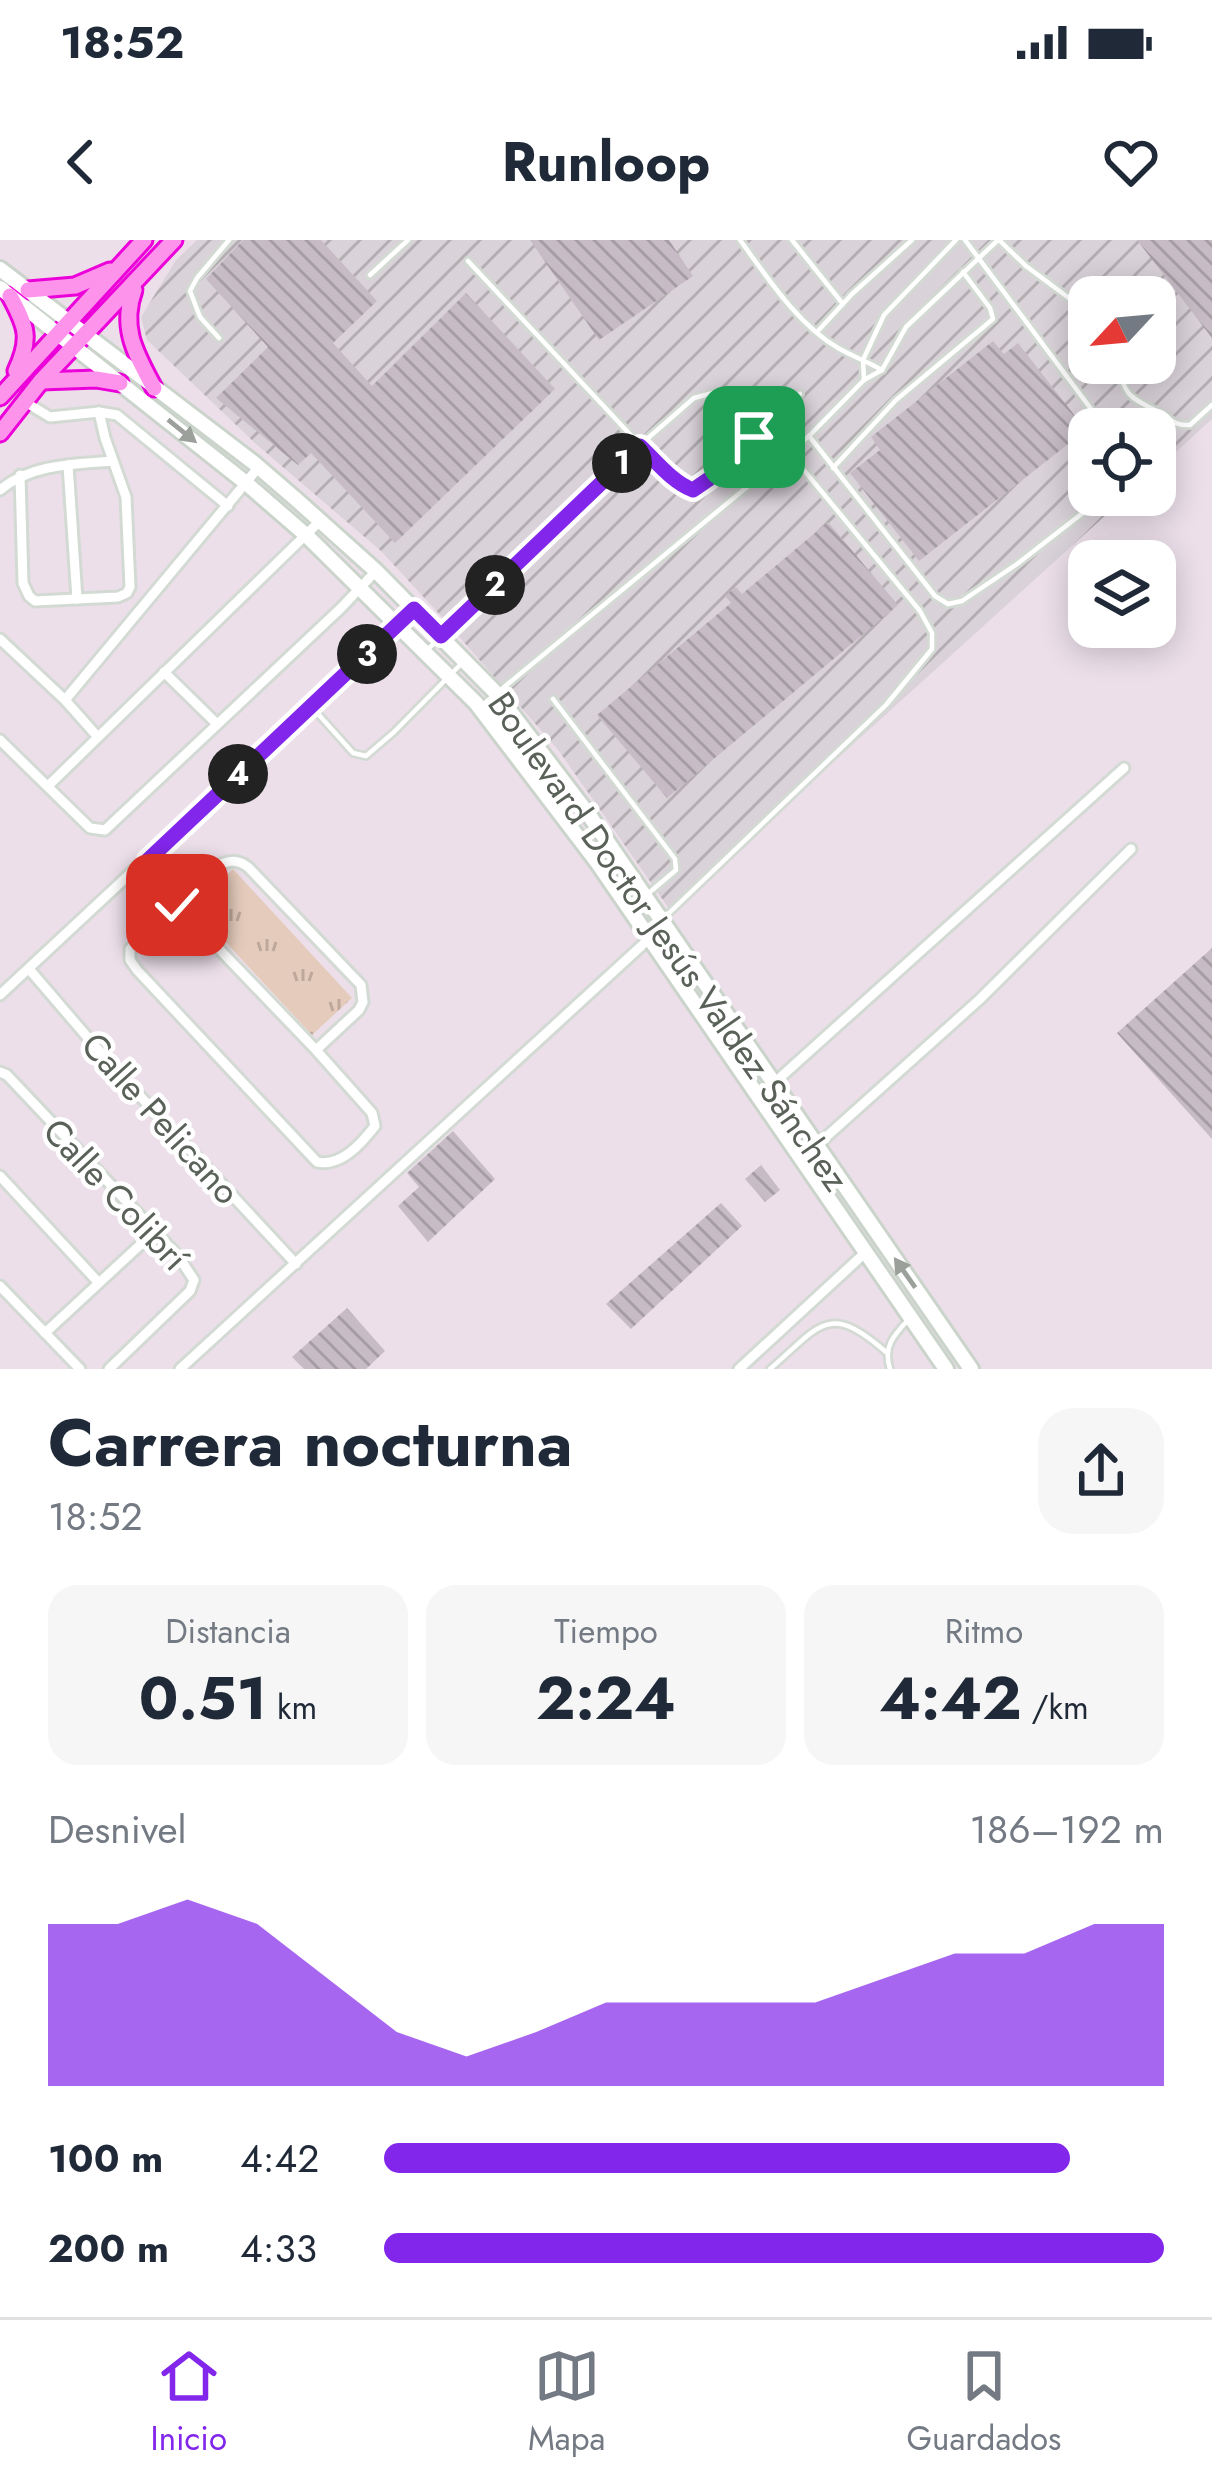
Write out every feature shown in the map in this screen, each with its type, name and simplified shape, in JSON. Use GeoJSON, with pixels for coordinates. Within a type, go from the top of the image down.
{"type":"FeatureCollection","features":[{"type":"Feature","properties":{"kind":"highway"},"geometry":{"type":"LineString","coordinates":[[4,393],[144,240]]}},
{"type":"Feature","properties":{"kind":"highway"},"geometry":{"type":"LineString","coordinates":[[0,433],[40,381],[174,240]]}},
{"type":"Feature","properties":{"kind":"highway"},"geometry":{"type":"LineString","coordinates":[[28,290],[75,286],[123,263]]}},
{"type":"Feature","properties":{"kind":"highway"},"geometry":{"type":"LineString","coordinates":[[136,282],[127,320],[154,388]]}},
{"type":"Feature","properties":{"kind":"highway"},"geometry":{"type":"LineString","coordinates":[[4,393],[27,341],[22,317],[5,292]]}},
{"type":"Feature","properties":{"kind":"highway"},"geometry":{"type":"LineString","coordinates":[[40,381],[120,383]]}},
{"type":"Feature","properties":{"kind":"main road","name":"Boulevard Doctor Jesús Valdez Sánchez"},"geometry":{"type":"LineString","coordinates":[[0,269],[321,520],[496,693],[568,785],[971,1369]]}},
{"type":"Feature","properties":{"kind":"main road","name":"Boulevard Doctor Jesús Valdez Sánchez"},"geometry":{"type":"LineString","coordinates":[[5,292],[307,536],[479,707],[572,826],[946,1369]]}},
{"type":"Feature","properties":{"kind":"street"},"geometry":{"type":"LineString","coordinates":[[26,402],[56,418],[99,412],[125,419],[228,506]]}},
{"type":"Feature","properties":{"kind":"street"},"geometry":{"type":"LineString","coordinates":[[20,475],[23,584],[29,596],[35,601],[122,596],[130,587],[126,497],[99,412]]}},
{"type":"Feature","properties":{"kind":"street"},"geometry":{"type":"LineString","coordinates":[[0,490],[20,475],[113,461]]}},
{"type":"Feature","properties":{"kind":"street"},"geometry":{"type":"LineString","coordinates":[[68,465],[77,599]]}},
{"type":"Feature","properties":{"kind":"street"},"geometry":{"type":"LineString","coordinates":[[65,700],[259,468]]}},
{"type":"Feature","properties":{"kind":"street"},"geometry":{"type":"LineString","coordinates":[[49,785],[321,520]]}},
{"type":"Feature","properties":{"kind":"street"},"geometry":{"type":"LineString","coordinates":[[0,740],[90,828],[108,829],[376,572]]}},
{"type":"Feature","properties":{"kind":"street"},"geometry":{"type":"LineString","coordinates":[[0,995],[414,609]]}},
{"type":"Feature","properties":{"kind":"street"},"geometry":{"type":"LineString","coordinates":[[0,640],[97,736]]}},
{"type":"Feature","properties":{"kind":"street"},"geometry":{"type":"LineString","coordinates":[[164,672],[217,724]]}},
{"type":"Feature","properties":{"kind":"street"},"geometry":{"type":"LineString","coordinates":[[773,1084],[1124,768]]}},
{"type":"Feature","properties":{"kind":"street"},"geometry":{"type":"LineString","coordinates":[[816,1146],[980,999],[1131,850]]}},
{"type":"Feature","properties":{"kind":"street"},"geometry":{"type":"LineString","coordinates":[[148,860],[178,904]]}},
{"type":"Feature","properties":{"kind":"street"},"geometry":{"type":"LineString","coordinates":[[136,870],[178,904],[366,1105],[375,1122],[369,1134],[331,1164],[317,1162],[132,964],[130,949],[178,904],[214,867],[239,862],[356,977],[362,991],[364,1002],[316,1050]]}},
{"type":"Feature","properties":{"kind":"street"},"geometry":{"type":"LineString","coordinates":[[180,1369],[650,938],[662,920]]}},
{"type":"Feature","properties":{"kind":"street","name":"Calle Pelicano"},"geometry":{"type":"LineString","coordinates":[[29,969],[128,1084],[296,1264]]}},
{"type":"Feature","properties":{"kind":"street","name":"Calle Colibrí"},"geometry":{"type":"LineString","coordinates":[[0,1072],[186,1265],[194,1283],[109,1369]]}},
{"type":"Feature","properties":{"kind":"street"},"geometry":{"type":"LineString","coordinates":[[0,1176],[98,1282]]}},
{"type":"Feature","properties":{"kind":"street"},"geometry":{"type":"LineString","coordinates":[[45,1333],[154,1232]]}},
{"type":"Feature","properties":{"kind":"street"},"geometry":{"type":"LineString","coordinates":[[739,1369],[867,1251]]}},
{"type":"Feature","properties":{"kind":"street"},"geometry":{"type":"LineString","coordinates":[[0,1286],[80,1369]]}},
{"type":"Feature","properties":{"kind":"lane"},"geometry":{"type":"LineString","coordinates":[[219,338],[200,317],[190,291],[229,240]]}},
{"type":"Feature","properties":{"kind":"lane"},"geometry":{"type":"LineString","coordinates":[[370,275],[409,240]]}},
{"type":"Feature","properties":{"kind":"lane"},"geometry":{"type":"LineString","coordinates":[[740,240],[817,332],[882,370]]}},
{"type":"Feature","properties":{"kind":"lane"},"geometry":{"type":"LineString","coordinates":[[792,240],[842,304]]}},
{"type":"Feature","properties":{"kind":"lane"},"geometry":{"type":"LineString","coordinates":[[817,332],[912,240]]}},
{"type":"Feature","properties":{"kind":"lane"},"geometry":{"type":"LineString","coordinates":[[864,380],[863,360],[884,315],[956,240]]}},
{"type":"Feature","properties":{"kind":"lane"},"geometry":{"type":"LineString","coordinates":[[965,240],[1090,408]]}},
{"type":"Feature","properties":{"kind":"lane"},"geometry":{"type":"LineString","coordinates":[[479,707],[809,436],[864,380],[882,370],[906,327],[998,240],[1068,298]]}},
{"type":"Feature","properties":{"kind":"lane"},"geometry":{"type":"LineString","coordinates":[[468,261],[640,446],[687,489],[709,479],[800,394]]}},
{"type":"Feature","properties":{"kind":"lane"},"geometry":{"type":"LineString","coordinates":[[833,468],[896,400],[993,319],[963,272]]}},
{"type":"Feature","properties":{"kind":"lane"},"geometry":{"type":"LineString","coordinates":[[1123,384],[1133,399],[1177,424],[1190,425],[1212,405]]}},
{"type":"Feature","properties":{"kind":"lane"},"geometry":{"type":"LineString","coordinates":[[426,651],[694,398],[708,393],[717,397],[754,437]]}},
{"type":"Feature","properties":{"kind":"lane"},"geometry":{"type":"LineString","coordinates":[[809,436],[935,596],[948,604],[962,602],[1004,574],[1079,516]]}},
{"type":"Feature","properties":{"kind":"lane"},"geometry":{"type":"LineString","coordinates":[[662,920],[886,705],[932,649],[932,633],[920,611],[789,452]]}},
{"type":"Feature","properties":{"kind":"lane"},"geometry":{"type":"LineString","coordinates":[[311,706],[353,753],[364,756],[381,745],[465,660]]}},
{"type":"Feature","properties":{"kind":"lane"},"geometry":{"type":"LineString","coordinates":[[553,699],[677,863],[674,873],[645,896]]}},
{"type":"Feature","properties":{"kind":"lane"},"geometry":{"type":"LineString","coordinates":[[890,1369],[886,1352],[891,1339],[912,1316]]}},
{"type":"Feature","properties":{"kind":"lane"},"geometry":{"type":"LineString","coordinates":[[770,1369],[809,1336],[837,1322],[860,1330],[886,1352]]}},
{"type":"Feature","properties":{"kind":"shaded area"},"geometry":{"type":"Polygon","coordinates":[[[197,240],[1212,240],[1212,419],[1176,452],[1176,408],[1068,408],[1068,516],[1105,516],[1078,540],[1068,540],[1068,549],[670,910],[559,751],[442,617],[381,551],[256,444],[147,340],[141,317],[176,260],[197,240]]]}},
{"type":"Feature","properties":{"kind":"green space"},"geometry":{"type":"Polygon","coordinates":[[[233,869],[352,998],[312,1035],[191,905],[233,869]]]}},
{"type":"Feature","properties":{"kind":"building"},"geometry":{"type":"Polygon","coordinates":[[[243,240],[321,240],[377,301],[333,343],[372,386],[466,293],[555,389],[395,543],[311,453],[298,465],[216,398],[268,347],[206,279],[243,240]]]}},
{"type":"Feature","properties":{"kind":"building"},"geometry":{"type":"Polygon","coordinates":[[[530,240],[669,240],[693,276],[599,340],[530,240]]]}},
{"type":"Feature","properties":{"kind":"building"},"geometry":{"type":"Polygon","coordinates":[[[1137,240],[1212,240],[1212,338],[1176,291],[1176,276],[1165,276],[1137,240]]]}},
{"type":"Feature","properties":{"kind":"building"},"geometry":{"type":"Polygon","coordinates":[[[993,341],[1004,354],[1018,343],[1069,408],[1068,444],[919,561],[850,473],[880,450],[871,437],[993,341]]]}},
{"type":"Feature","properties":{"kind":"building"},"geometry":{"type":"Polygon","coordinates":[[[828,522],[898,605],[667,798],[597,715],[731,603],[725,596],[736,587],[742,594],[828,522]]]}},
{"type":"Feature","properties":{"kind":"building"},"geometry":{"type":"Polygon","coordinates":[[[1212,948],[1212,1139],[1117,1033],[1212,948]]]}},
{"type":"Feature","properties":{"kind":"building"},"geometry":{"type":"Polygon","coordinates":[[[453,1131],[495,1179],[428,1242],[398,1206],[419,1187],[407,1173],[453,1131]]]}},
{"type":"Feature","properties":{"kind":"building"},"geometry":{"type":"Polygon","coordinates":[[[761,1165],[780,1190],[765,1202],[745,1179],[761,1165]]]}},
{"type":"Feature","properties":{"kind":"building"},"geometry":{"type":"Polygon","coordinates":[[[721,1203],[742,1226],[631,1329],[606,1304],[721,1203]]]}},
{"type":"Feature","properties":{"kind":"building"},"geometry":{"type":"Polygon","coordinates":[[[347,1308],[385,1351],[366,1369],[304,1369],[292,1357],[347,1308]]]}},
{"type":"Feature","properties":{"kind":"route"},"geometry":{"type":"LineString","coordinates":[[177,905],[184,898],[148,860],[414,609],[441,636],[640,446],[693,490],[754,437]]}}]}
